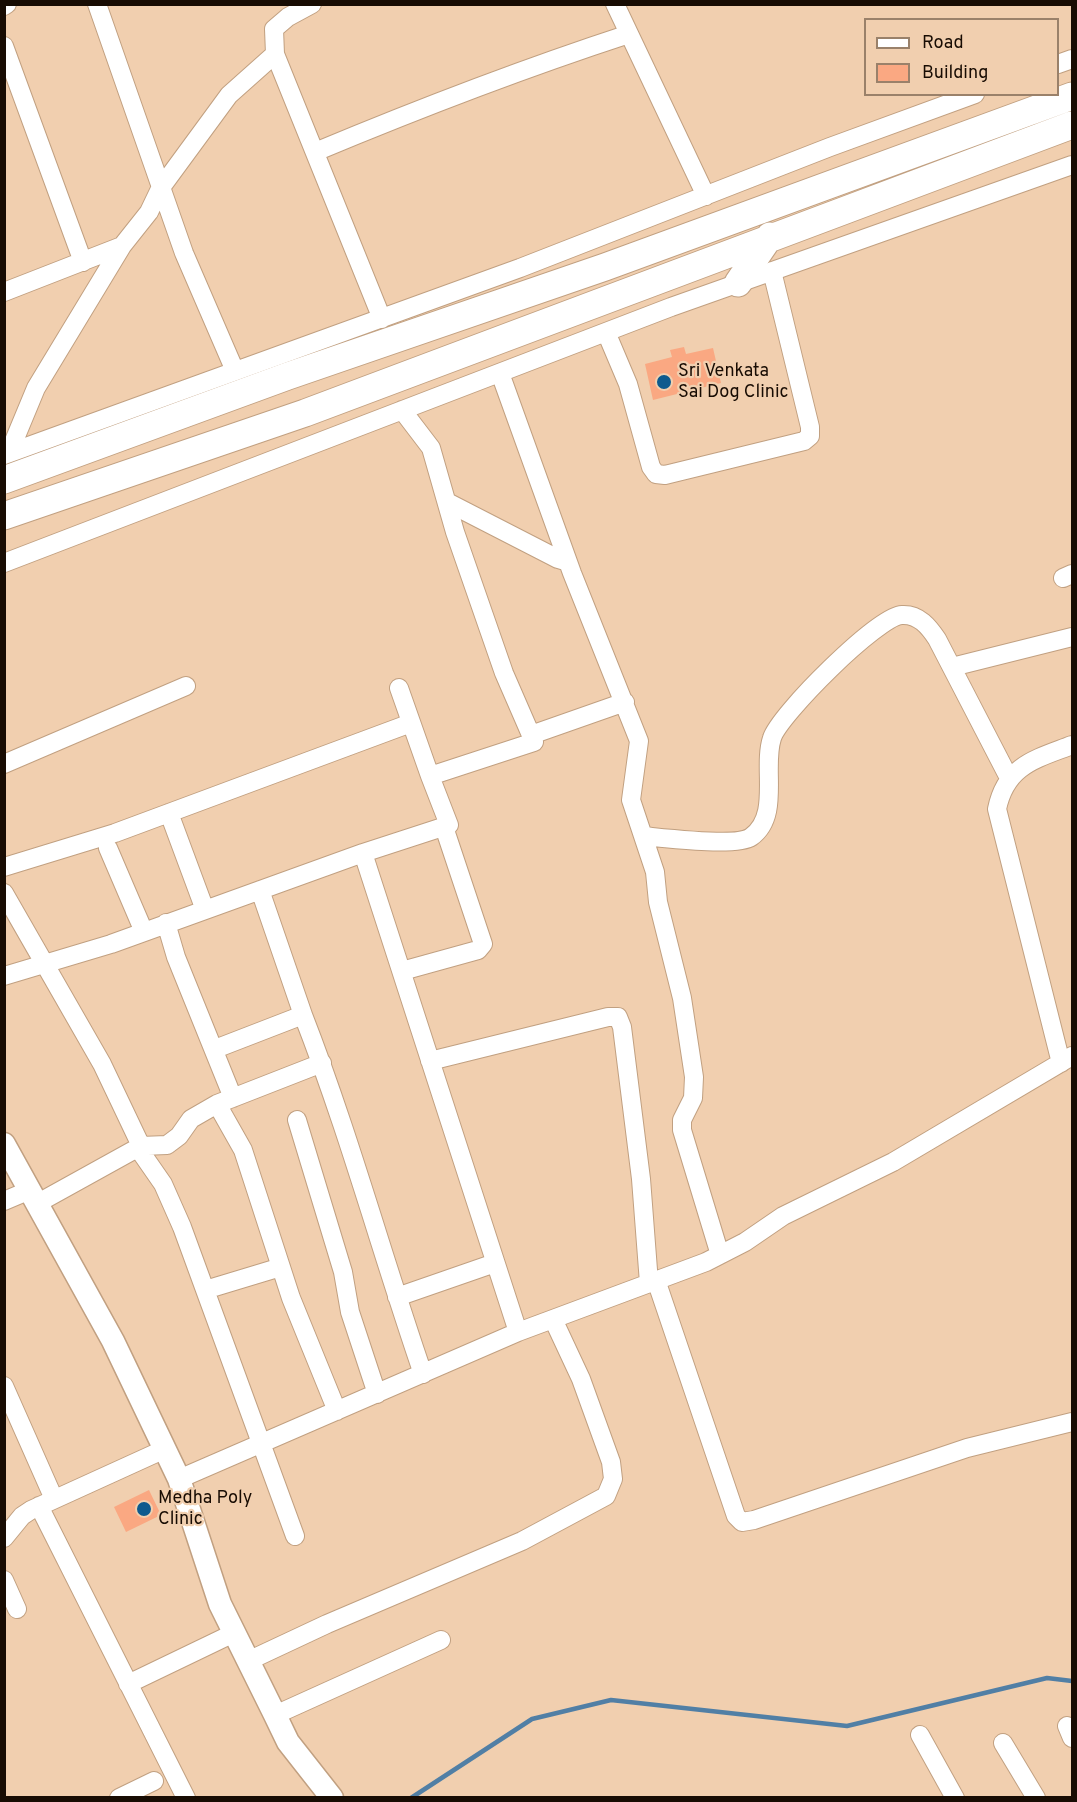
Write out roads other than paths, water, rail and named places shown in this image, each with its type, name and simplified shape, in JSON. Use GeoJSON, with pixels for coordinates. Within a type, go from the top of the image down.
{"type":"FeatureCollection","features":[{"type":"Feature","properties":{"kind":"highway"},"geometry":{"type":"LineString","coordinates":[[4,480],[288,376],[616,263],[1072,96]]}},
{"type":"Feature","properties":{"kind":"highway"},"geometry":{"type":"LineString","coordinates":[[4,516],[305,413],[770,236],[1072,125]]}},
{"type":"Feature","properties":{"kind":"highway"},"geometry":{"type":"LineString","coordinates":[[738,283],[770,236]]}},
{"type":"Feature","properties":{"kind":"main road"},"geometry":{"type":"LineString","coordinates":[[4,1144],[113,1341],[165,1449],[179,1479],[220,1604],[288,1742],[332,1797]]}},
{"type":"Feature","properties":{"kind":"street"},"geometry":{"type":"LineString","coordinates":[[97,4],[183,253],[235,371]]}},
{"type":"Feature","properties":{"kind":"street"},"geometry":{"type":"LineString","coordinates":[[312,4],[274,29],[275,54],[382,319]]}},
{"type":"Feature","properties":{"kind":"street"},"geometry":{"type":"LineString","coordinates":[[615,4],[706,196]]}},
{"type":"Feature","properties":{"kind":"street"},"geometry":{"type":"LineString","coordinates":[[315,152],[444,98],[527,67],[629,34]]}},
{"type":"Feature","properties":{"kind":"street"},"geometry":{"type":"LineString","coordinates":[[4,46],[83,262]]}},
{"type":"Feature","properties":{"kind":"street"},"geometry":{"type":"LineString","coordinates":[[7,454],[36,388],[122,246],[149,212],[160,189],[229,95],[275,54]]}},
{"type":"Feature","properties":{"kind":"street"},"geometry":{"type":"LineString","coordinates":[[7,454],[382,319],[970,96]]}},
{"type":"Feature","properties":{"kind":"street"},"geometry":{"type":"LineString","coordinates":[[4,563],[606,332],[1072,165]]}},
{"type":"Feature","properties":{"kind":"street"},"geometry":{"type":"LineString","coordinates":[[4,292],[122,246]]}},
{"type":"Feature","properties":{"kind":"street"},"geometry":{"type":"LineString","coordinates":[[606,332],[628,384],[651,467],[656,474],[665,475],[804,441],[810,436],[810,427],[772,271]]}},
{"type":"Feature","properties":{"kind":"street"},"geometry":{"type":"LineString","coordinates":[[500,373],[568,562],[639,741],[635,778],[630,794],[655,872],[658,902],[682,998],[694,1077],[693,1098],[682,1119],[682,1130],[720,1255]]}},
{"type":"Feature","properties":{"kind":"street"},"geometry":{"type":"LineString","coordinates":[[402,410],[431,448],[504,673],[534,742],[430,776]]}},
{"type":"Feature","properties":{"kind":"street"},"geometry":{"type":"LineString","coordinates":[[447,502],[553,557],[568,562]]}},
{"type":"Feature","properties":{"kind":"street"},"geometry":{"type":"LineString","coordinates":[[643,836],[737,842],[756,833],[766,815],[770,750],[775,730],[852,647],[885,620],[900,615],[921,621],[938,639],[1010,778]]}},
{"type":"Feature","properties":{"kind":"street"},"geometry":{"type":"LineString","coordinates":[[952,668],[1072,637]]}},
{"type":"Feature","properties":{"kind":"street"},"geometry":{"type":"LineString","coordinates":[[4,764],[186,686]]}},
{"type":"Feature","properties":{"kind":"street"},"geometry":{"type":"LineString","coordinates":[[4,976],[43,962],[111,944],[363,853],[449,825],[399,688]]}},
{"type":"Feature","properties":{"kind":"street"},"geometry":{"type":"LineString","coordinates":[[531,735],[625,702]]}},
{"type":"Feature","properties":{"kind":"street"},"geometry":{"type":"LineString","coordinates":[[4,867],[68,849],[411,723]]}},
{"type":"Feature","properties":{"kind":"street"},"geometry":{"type":"LineString","coordinates":[[179,1479],[518,1332],[720,1255],[746,1242],[783,1216],[893,1162],[1067,1059],[998,819],[1000,796],[1010,778],[1022,766],[1072,745]]}},
{"type":"Feature","properties":{"kind":"street"},"geometry":{"type":"LineString","coordinates":[[169,813],[205,910]]}},
{"type":"Feature","properties":{"kind":"street"},"geometry":{"type":"LineString","coordinates":[[402,971],[478,950],[483,944],[444,827]]}},
{"type":"Feature","properties":{"kind":"street"},"geometry":{"type":"LineString","coordinates":[[108,848],[144,932]]}},
{"type":"Feature","properties":{"kind":"street"},"geometry":{"type":"LineString","coordinates":[[363,853],[518,1332]]}},
{"type":"Feature","properties":{"kind":"street"},"geometry":{"type":"LineString","coordinates":[[260,890],[322,1063],[423,1374]]}},
{"type":"Feature","properties":{"kind":"street"},"geometry":{"type":"LineString","coordinates":[[4,893],[102,1064],[140,1147],[167,1191],[295,1536]]}},
{"type":"Feature","properties":{"kind":"street"},"geometry":{"type":"LineString","coordinates":[[166,923],[183,976],[215,1049],[225,1101],[294,1306],[337,1411]]}},
{"type":"Feature","properties":{"kind":"street"},"geometry":{"type":"LineString","coordinates":[[215,1049],[303,1015]]}},
{"type":"Feature","properties":{"kind":"street"},"geometry":{"type":"LineString","coordinates":[[430,1061],[608,1017],[618,1017],[622,1027],[652,1282],[736,1516],[742,1522],[754,1520],[967,1448],[1072,1422]]}},
{"type":"Feature","properties":{"kind":"street"},"geometry":{"type":"LineString","coordinates":[[4,1202],[34,1196],[140,1147],[167,1145],[179,1136],[191,1119],[225,1101],[322,1063]]}},
{"type":"Feature","properties":{"kind":"street"},"geometry":{"type":"LineString","coordinates":[[297,1120],[343,1272],[350,1312],[377,1394]]}},
{"type":"Feature","properties":{"kind":"street"},"geometry":{"type":"LineString","coordinates":[[397,1297],[495,1263]]}},
{"type":"Feature","properties":{"kind":"street"},"geometry":{"type":"LineString","coordinates":[[205,1290],[282,1267]]}},
{"type":"Feature","properties":{"kind":"street"},"geometry":{"type":"LineString","coordinates":[[248,1661],[327,1624],[522,1541],[606,1496],[614,1479],[611,1462],[581,1379],[554,1319]]}},
{"type":"Feature","properties":{"kind":"street"},"geometry":{"type":"LineString","coordinates":[[4,1386],[47,1503],[128,1684],[186,1797]]}},
{"type":"Feature","properties":{"kind":"street"},"geometry":{"type":"LineString","coordinates":[[4,1538],[21,1516],[165,1449]]}},
{"type":"Feature","properties":{"kind":"street"},"geometry":{"type":"LineString","coordinates":[[4,1580],[17,1609]]}},
{"type":"Feature","properties":{"kind":"street"},"geometry":{"type":"LineString","coordinates":[[128,1684],[234,1633]]}},
{"type":"Feature","properties":{"kind":"street"},"geometry":{"type":"LineString","coordinates":[[275,1715],[441,1640]]}},
{"type":"Feature","properties":{"kind":"street"},"geometry":{"type":"LineString","coordinates":[[920,1735],[954,1797]]}},
{"type":"Feature","properties":{"kind":"street"},"geometry":{"type":"LineString","coordinates":[[1003,1743],[1036,1797]]}},
{"type":"Feature","properties":{"kind":"street"},"geometry":{"type":"LineString","coordinates":[[119,1797],[154,1781]]}},
{"type":"Feature","properties":{"kind":"waterway"},"geometry":{"type":"LineString","coordinates":[[411,1798],[532,1719],[611,1700],[847,1726],[1047,1678],[1072,1681]]}},
{"type":"Feature","properties":{"kind":"place","name":"Sri Venkata Sai Dog Clinic"},"geometry":{"type":"Point","coordinates":[664,382]}},
{"type":"Feature","properties":{"kind":"place","name":"Medha Poly Clinic"},"geometry":{"type":"Point","coordinates":[144,1509]}}]}
